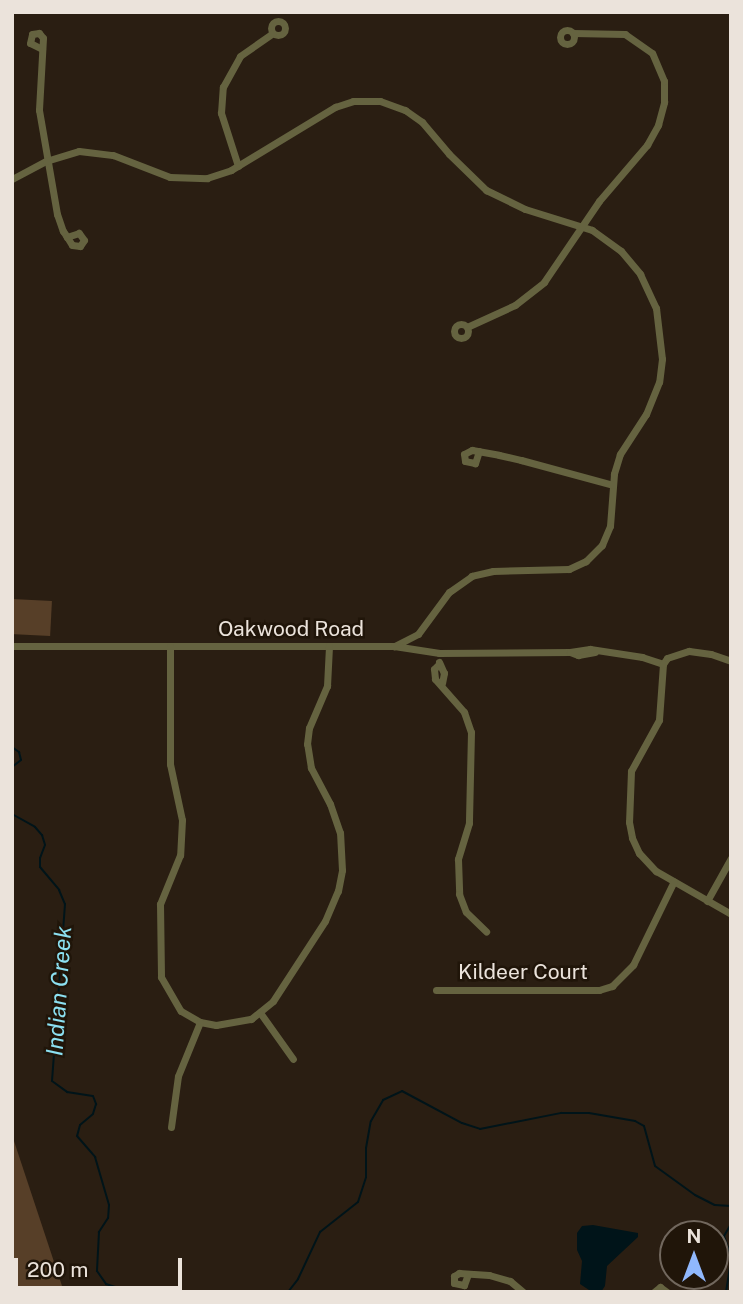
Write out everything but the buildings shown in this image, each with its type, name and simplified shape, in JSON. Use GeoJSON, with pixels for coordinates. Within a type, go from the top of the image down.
{"type":"FeatureCollection","features":[{"type":"Feature","properties":{"kind":"street"},"geometry":{"type":"LineString","coordinates":[[467,327],[504,311],[535,289],[550,274],[613,182],[652,136],[662,113],[665,90],[659,62],[635,38],[615,32],[573,33]]}},
{"type":"Feature","properties":{"kind":"street"},"geometry":{"type":"LineString","coordinates":[[238,166],[221,113],[223,87],[240,56],[274,33]]}},
{"type":"Feature","properties":{"kind":"street"},"geometry":{"type":"LineString","coordinates":[[42,49],[39,110],[57,214],[67,237]]}},
{"type":"Feature","properties":{"kind":"street"},"geometry":{"type":"LineString","coordinates":[[12,180],[66,153],[101,151],[160,174],[193,179],[217,176],[335,107],[353,101],[380,101],[400,107],[422,122],[449,154],[486,190],[525,209],[582,226],[621,251],[640,274],[656,308],[662,340],[662,359],[654,397],[620,454],[607,536],[586,561],[562,570],[493,571],[472,576],[449,592],[418,634],[394,646]]}},
{"type":"Feature","properties":{"kind":"street"},"geometry":{"type":"LineString","coordinates":[[479,451],[613,485]]}},
{"type":"Feature","properties":{"kind":"street","name":"Oakwood Road"},"geometry":{"type":"LineString","coordinates":[[12,646],[394,646],[439,653],[570,652],[590,649],[594,652],[642,657],[663,664]]}},
{"type":"Feature","properties":{"kind":"street"},"geometry":{"type":"LineString","coordinates":[[170,646],[170,764],[181,809],[181,846],[160,904],[160,967],[164,985],[174,1002],[188,1016],[200,1022],[231,1025],[261,1014],[279,994],[325,921],[340,882],[340,832],[312,768],[306,744],[309,728],[327,686],[329,646]]}},
{"type":"Feature","properties":{"kind":"street"},"geometry":{"type":"LineString","coordinates":[[731,662],[710,654],[689,651],[667,658],[663,664],[659,720],[631,771],[629,822],[639,853],[656,871],[731,914]]}},
{"type":"Feature","properties":{"kind":"street"},"geometry":{"type":"LineString","coordinates":[[439,653],[439,664],[434,675],[464,712],[471,732],[469,823],[458,859],[459,894],[466,912],[486,931]]}},
{"type":"Feature","properties":{"kind":"street"},"geometry":{"type":"LineString","coordinates":[[707,901],[731,858]]}},
{"type":"Feature","properties":{"kind":"street","name":"Kildeer Court"},"geometry":{"type":"LineString","coordinates":[[436,990],[599,990],[612,986],[633,965],[674,881]]}},
{"type":"Feature","properties":{"kind":"street"},"geometry":{"type":"LineString","coordinates":[[261,1014],[293,1059]]}},
{"type":"Feature","properties":{"kind":"street"},"geometry":{"type":"LineString","coordinates":[[171,1126],[178,1076],[200,1022]]}},
{"type":"Feature","properties":{"kind":"street"},"geometry":{"type":"LineString","coordinates":[[468,1274],[502,1278],[523,1292]]}},
{"type":"Feature","properties":{"kind":"street"},"geometry":{"type":"LineString","coordinates":[[654,1292],[662,1287],[667,1292]]}},
{"type":"Feature","properties":{"kind":"shaded area"},"geometry":{"type":"Polygon","coordinates":[[[12,599],[52,601],[50,636],[12,634],[12,599]]]}},
{"type":"Feature","properties":{"kind":"shaded area"},"geometry":{"type":"Polygon","coordinates":[[[12,1135],[64,1292],[12,1292],[12,1135]]]}},
{"type":"Feature","properties":{"kind":"shaded area"},"geometry":{"type":"Polygon","coordinates":[[[593,1225],[638,1233],[638,1237],[607,1266],[605,1286],[601,1292],[592,1292],[580,1284],[582,1261],[577,1250],[577,1233],[582,1226],[593,1225]]]}},
{"type":"Feature","properties":{"kind":"waterway","name":"Indian Creek"},"geometry":{"type":"LineString","coordinates":[[12,747],[19,752],[21,760],[12,767]]}},
{"type":"Feature","properties":{"kind":"waterway","name":"Indian Creek"},"geometry":{"type":"LineString","coordinates":[[12,814],[35,827],[42,835],[45,845],[40,867],[59,890],[65,904],[52,1081],[67,1092],[93,1096],[96,1104],[93,1114],[80,1125],[77,1136],[95,1157],[109,1205],[108,1218],[99,1232],[97,1271],[106,1284],[130,1292]]}},
{"type":"Feature","properties":{"kind":"waterway","name":"Indian Creek"},"geometry":{"type":"LineString","coordinates":[[288,1292],[298,1279],[320,1232],[358,1202],[366,1177],[366,1148],[371,1121],[383,1100],[402,1091],[462,1123],[480,1129],[561,1113],[589,1113],[635,1121],[644,1126],[655,1166],[695,1195],[715,1205],[731,1206]]}},
{"type":"Feature","properties":{"kind":"waterway"},"geometry":{"type":"LineString","coordinates":[[731,1224],[724,1236],[731,1256]]}},
{"type":"Feature","properties":{"kind":"waterway"},"geometry":{"type":"LineString","coordinates":[[726,1292],[731,1259]]}}]}
